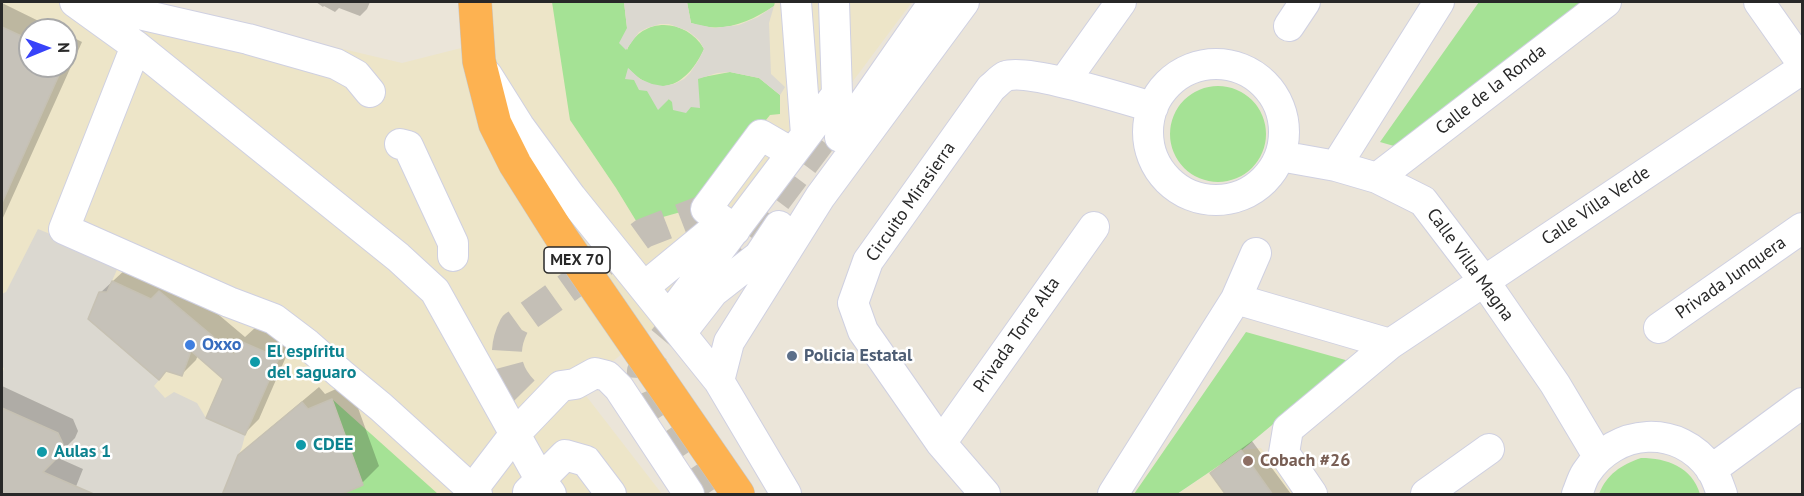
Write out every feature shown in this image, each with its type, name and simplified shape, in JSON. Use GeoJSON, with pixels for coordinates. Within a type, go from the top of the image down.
{"type":"FeatureCollection","features":[{"type":"Feature","properties":{"kind":"highway","name":"MEX 70"},"geometry":{"type":"LineString","coordinates":[[475,2],[479,61],[495,124],[515,164],[561,237],[738,495]]}},
{"type":"Feature","properties":{"kind":"street"},"geometry":{"type":"LineString","coordinates":[[75,2],[136,46],[398,257],[435,291],[532,421],[566,455],[586,461],[610,495]]}},
{"type":"Feature","properties":{"kind":"street"},"geometry":{"type":"LineString","coordinates":[[86,2],[248,39],[336,64],[356,75],[370,92]]}},
{"type":"Feature","properties":{"kind":"street"},"geometry":{"type":"LineString","coordinates":[[796,2],[799,144]]}},
{"type":"Feature","properties":{"kind":"street"},"geometry":{"type":"LineString","coordinates":[[674,325],[729,226],[799,144],[837,94],[834,2]]}},
{"type":"Feature","properties":{"kind":"street"},"geometry":{"type":"LineString","coordinates":[[674,325],[759,256],[934,2]]}},
{"type":"Feature","properties":{"kind":"street"},"geometry":{"type":"LineString","coordinates":[[719,381],[729,342],[820,197],[963,2]]}},
{"type":"Feature","properties":{"kind":"street"},"geometry":{"type":"LineString","coordinates":[[1121,2],[1064,82],[1153,107]]}},
{"type":"Feature","properties":{"kind":"street"},"geometry":{"type":"LineString","coordinates":[[1289,26],[1305,2]]}},
{"type":"Feature","properties":{"kind":"street"},"geometry":{"type":"LineString","coordinates":[[1336,166],[1439,2]]}},
{"type":"Feature","properties":{"kind":"street","name":"Calle de la Ronda"},"geometry":{"type":"LineString","coordinates":[[1377,178],[1606,2]]}},
{"type":"Feature","properties":{"kind":"street"},"geometry":{"type":"LineString","coordinates":[[1759,2],[1803,63]]}},
{"type":"Feature","properties":{"kind":"street"},"geometry":{"type":"LineString","coordinates":[[840,115],[882,57],[908,37]]}},
{"type":"Feature","properties":{"kind":"street"},"geometry":{"type":"LineString","coordinates":[[136,46],[64,229],[229,302],[274,319],[381,407],[476,494],[532,421],[569,399],[574,384],[595,374],[607,376],[619,388],[689,495]]}},
{"type":"Feature","properties":{"kind":"street"},"geometry":{"type":"LineString","coordinates":[[479,61],[519,126],[571,197],[719,381],[786,495]]}},
{"type":"Feature","properties":{"kind":"street"},"geometry":{"type":"LineString","coordinates":[[1220,63],[1241,68],[1259,79],[1273,94],[1278,104],[1282,114],[1284,135],[1280,156],[1268,176],[1250,191],[1233,198],[1215,200],[1198,197],[1181,190],[1172,183],[1163,174],[1152,154],[1149,130],[1153,107],[1164,88],[1180,74],[1199,66],[1220,63]]}},
{"type":"Feature","properties":{"kind":"street","name":"Calle Villa Verde"},"geometry":{"type":"LineString","coordinates":[[1390,344],[1803,69]]}},
{"type":"Feature","properties":{"kind":"street","name":"Circuito Mirasierra"},"geometry":{"type":"LineString","coordinates":[[985,495],[941,443],[863,331],[853,303],[868,261],[991,88],[1006,76],[1024,75],[1064,82]]}},
{"type":"Feature","properties":{"kind":"street"},"geometry":{"type":"LineString","coordinates":[[400,144],[408,146],[453,243],[453,256]]}},
{"type":"Feature","properties":{"kind":"street","name":"Calle Villa Magna"},"geometry":{"type":"LineString","coordinates":[[1280,156],[1336,166],[1377,178],[1423,201],[1484,281],[1555,384],[1598,456]]}},
{"type":"Feature","properties":{"kind":"street"},"geometry":{"type":"LineString","coordinates":[[644,287],[729,226]]}},
{"type":"Feature","properties":{"kind":"street","name":"Privada Torre Alta"},"geometry":{"type":"LineString","coordinates":[[941,443],[1094,227]]}},
{"type":"Feature","properties":{"kind":"street","name":"Privada Junquera"},"geometry":{"type":"LineString","coordinates":[[1659,328],[1803,228]]}},
{"type":"Feature","properties":{"kind":"street"},"geometry":{"type":"LineString","coordinates":[[1113,495],[1236,299],[1256,253]]}},
{"type":"Feature","properties":{"kind":"street"},"geometry":{"type":"LineString","coordinates":[[1236,299],[1390,344]]}},
{"type":"Feature","properties":{"kind":"street"},"geometry":{"type":"LineString","coordinates":[[1312,495],[1284,453],[1288,429],[1390,344]]}},
{"type":"Feature","properties":{"kind":"street"},"geometry":{"type":"LineString","coordinates":[[1577,495],[1584,475],[1598,456],[1616,444],[1636,437],[1658,436],[1679,442],[1697,454],[1717,482],[1803,404]]}},
{"type":"Feature","properties":{"kind":"street"},"geometry":{"type":"LineString","coordinates":[[532,421],[539,489]]}},
{"type":"Feature","properties":{"kind":"street"},"geometry":{"type":"LineString","coordinates":[[1426,495],[1489,449]]}},
{"type":"Feature","properties":{"kind":"street"},"geometry":{"type":"LineString","coordinates":[[539,489],[566,455]]}},
{"type":"Feature","properties":{"kind":"shaded area"},"geometry":{"type":"Polygon","coordinates":[[[2,2],[144,2],[402,63],[477,44],[475,2],[912,2],[692,297],[580,388],[662,494],[2,494],[2,2]]]}},
{"type":"Feature","properties":{"kind":"shaded area"},"geometry":{"type":"Polygon","coordinates":[[[624,2],[687,2],[691,23],[714,28],[739,25],[758,17],[774,6],[769,23],[771,74],[785,87],[780,95],[759,78],[730,72],[717,73],[698,79],[700,108],[691,107],[686,113],[673,110],[669,99],[658,110],[647,91],[639,90],[634,80],[625,79],[628,68],[640,79],[652,84],[663,86],[674,84],[690,73],[704,49],[699,40],[688,31],[669,24],[660,24],[639,32],[626,50],[619,43],[627,28],[624,2]]]}},
{"type":"Feature","properties":{"kind":"shaded area"},"geometry":{"type":"Polygon","coordinates":[[[38,229],[120,263],[107,292],[99,292],[88,319],[159,380],[154,386],[165,398],[174,392],[197,403],[206,418],[245,435],[222,494],[94,494],[15,460],[61,454],[64,446],[58,433],[2,408],[4,368],[2,367],[2,294],[6,292],[38,229]]]}},
{"type":"Feature","properties":{"kind":"shaded area","name":"Cobach #26"},"geometry":{"type":"Polygon","coordinates":[[[1261,448],[1294,494],[1178,494],[1241,450],[1261,448]]]}},
{"type":"Feature","properties":{"kind":"green space"},"geometry":{"type":"Polygon","coordinates":[[[552,2],[624,2],[627,50],[643,31],[664,25],[686,31],[696,39],[704,49],[690,72],[672,84],[661,86],[651,84],[628,68],[638,83],[648,90],[672,101],[698,78],[730,72],[759,78],[780,95],[780,114],[770,115],[695,208],[638,224],[570,120],[552,2]]]}},
{"type":"Feature","properties":{"kind":"green space"},"geometry":{"type":"Polygon","coordinates":[[[687,2],[775,2],[774,6],[745,22],[714,27],[691,23],[687,2]]]}},
{"type":"Feature","properties":{"kind":"green space"},"geometry":{"type":"Polygon","coordinates":[[[1479,2],[1594,2],[1401,148],[1380,142],[1479,2]]]}},
{"type":"Feature","properties":{"kind":"green space"},"geometry":{"type":"Polygon","coordinates":[[[1218,86],[1236,90],[1252,100],[1262,116],[1266,134],[1262,152],[1252,168],[1236,178],[1218,182],[1200,178],[1184,168],[1174,152],[1170,134],[1174,116],[1184,100],[1200,90],[1218,86]]]}},
{"type":"Feature","properties":{"kind":"green space"},"geometry":{"type":"Polygon","coordinates":[[[1246,332],[1349,361],[1242,450],[1177,494],[1134,494],[1246,332]]]}},
{"type":"Feature","properties":{"kind":"green space"},"geometry":{"type":"Polygon","coordinates":[[[332,399],[438,494],[340,494],[363,484],[332,399]]]}},
{"type":"Feature","properties":{"kind":"green space"},"geometry":{"type":"Polygon","coordinates":[[[1641,458],[1669,462],[1677,466],[1691,477],[1700,494],[1599,494],[1606,481],[1616,471],[1641,458]]]}},
{"type":"Feature","properties":{"kind":"building"},"geometry":{"type":"Polygon","coordinates":[[[2,27],[18,34],[18,78],[58,78],[2,203],[2,27]]]}},
{"type":"Feature","properties":{"kind":"building"},"geometry":{"type":"Polygon","coordinates":[[[112,281],[151,299],[159,291],[234,354],[240,341],[279,358],[245,435],[206,418],[223,379],[191,351],[182,376],[166,371],[159,380],[88,319],[99,292],[107,292],[112,281]]]}},
{"type":"Feature","properties":{"kind":"building","name":"CDEE"},"geometry":{"type":"Polygon","coordinates":[[[332,399],[363,485],[340,495],[222,495],[238,455],[302,402],[308,409],[332,399]]]}},
{"type":"Feature","properties":{"kind":"building","name":"Aulas 1"},"geometry":{"type":"Polygon","coordinates":[[[2,408],[58,433],[64,446],[61,454],[43,472],[96,495],[2,495],[2,408]]]}},
{"type":"Feature","properties":{"kind":"building"},"geometry":{"type":"Polygon","coordinates":[[[1241,450],[1273,495],[1226,495],[1210,473],[1241,450]]]}},
{"type":"Feature","properties":{"kind":"tunnel"},"geometry":{"type":"LineString","coordinates":[[707,494],[649,407],[641,388],[642,371],[656,348],[747,239],[840,115]]}},
{"type":"Feature","properties":{"kind":"tunnel"},"geometry":{"type":"LineString","coordinates":[[524,391],[513,376],[507,360],[508,344],[514,326],[644,233],[706,209]]}},
{"type":"Feature","properties":{"kind":"place","name":"Oxxo"},"geometry":{"type":"Point","coordinates":[190,345]}},
{"type":"Feature","properties":{"kind":"place","name":"Policia Estatal"},"geometry":{"type":"Point","coordinates":[792,356]}},
{"type":"Feature","properties":{"kind":"place","name":"El espíritu del saguaro"},"geometry":{"type":"Point","coordinates":[255,362]}},
{"type":"Feature","properties":{"kind":"place","name":"CDEE"},"geometry":{"type":"Point","coordinates":[301,445]}},
{"type":"Feature","properties":{"kind":"place","name":"Aulas 1"},"geometry":{"type":"Point","coordinates":[42,452]}},
{"type":"Feature","properties":{"kind":"place","name":"Cobach #26"},"geometry":{"type":"Point","coordinates":[1248,461]}}]}
